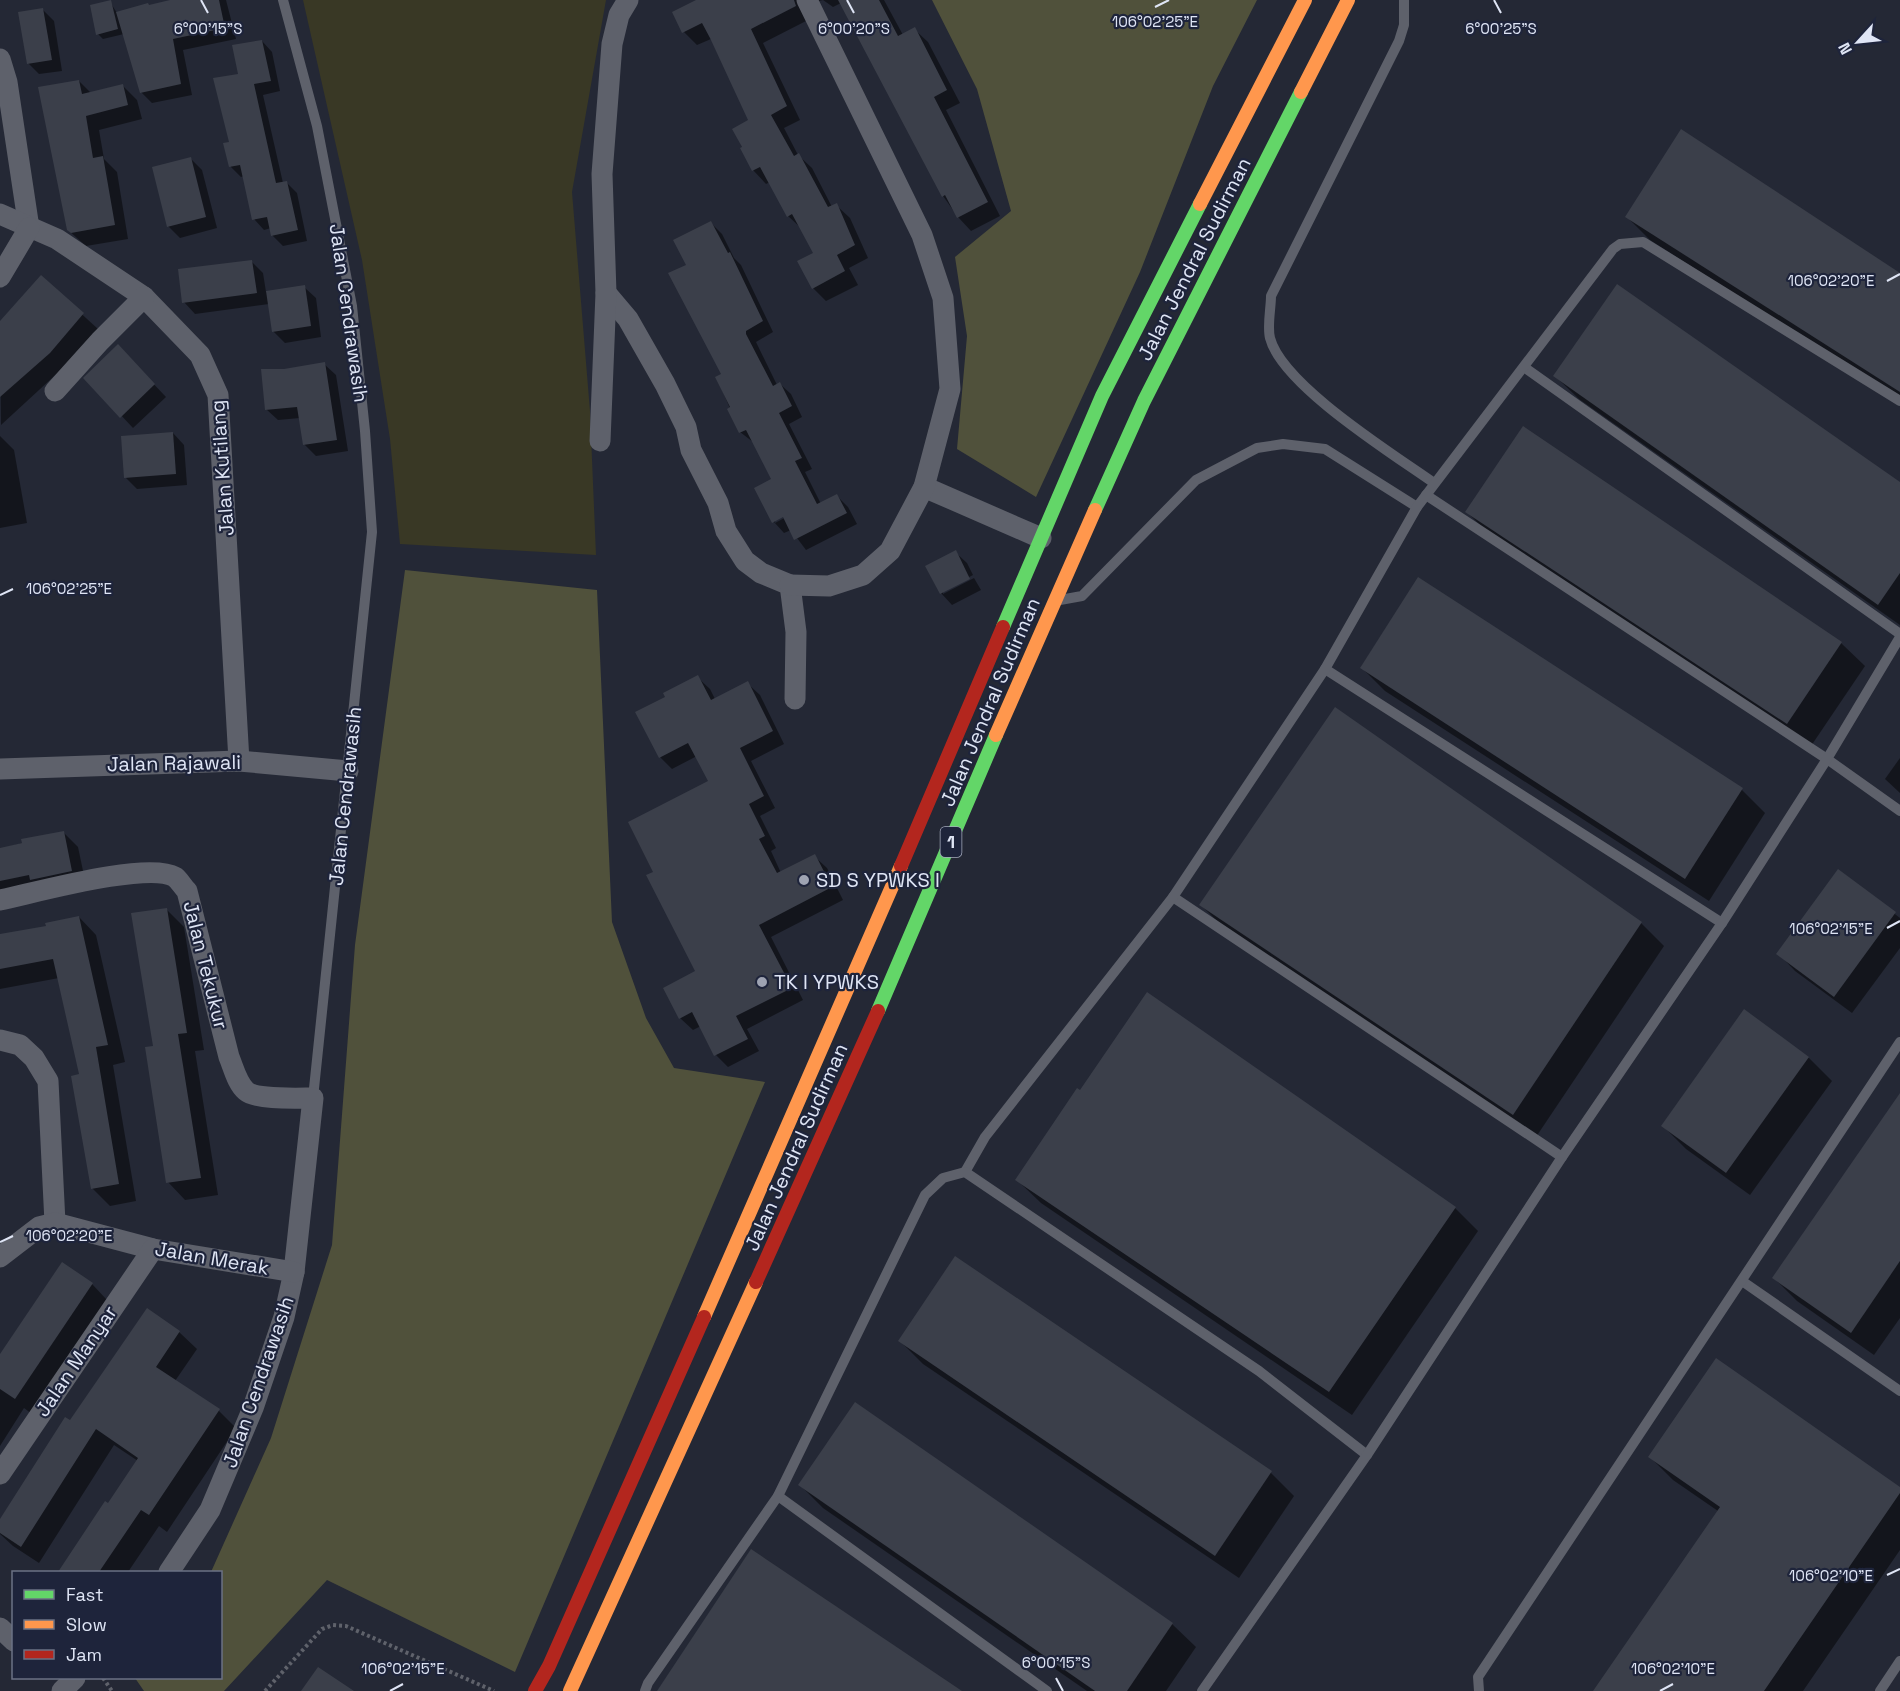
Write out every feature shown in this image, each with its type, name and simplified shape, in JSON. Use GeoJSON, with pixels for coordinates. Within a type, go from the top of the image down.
{"type":"FeatureCollection","features":[{"type":"Feature","properties":{"kind":"highway","name":"Jalan Jendral Sudirman"},"geometry":{"type":"LineString","coordinates":[[535,1691],[549,1666],[829,1035],[1102,396],[1305,0]]}},
{"type":"Feature","properties":{"kind":"highway","name":"Jalan Jendral Sudirman"},"geometry":{"type":"LineString","coordinates":[[570,1691],[641,1540],[891,981],[1054,601],[1144,401],[1348,0]]}},
{"type":"Feature","properties":{"kind":"street"},"geometry":{"type":"LineString","coordinates":[[600,441],[606,293],[602,174],[610,68],[619,15],[628,0]]}},
{"type":"Feature","properties":{"kind":"street"},"geometry":{"type":"LineString","coordinates":[[606,293],[628,319],[665,384],[686,427],[691,450],[718,503],[726,531],[745,561],[762,573],[790,585],[829,586],[863,575],[890,551],[924,487],[950,389],[943,298],[922,235],[807,0]]}},
{"type":"Feature","properties":{"kind":"street"},"geometry":{"type":"LineString","coordinates":[[0,59],[7,82],[29,228],[0,278]]}},
{"type":"Feature","properties":{"kind":"street","name":"Jalan Kutilang"},"geometry":{"type":"LineString","coordinates":[[0,214],[57,239],[144,297],[201,355],[218,394],[239,761]]}},
{"type":"Feature","properties":{"kind":"street"},"geometry":{"type":"LineString","coordinates":[[55,392],[144,297]]}},
{"type":"Feature","properties":{"kind":"street"},"geometry":{"type":"LineString","coordinates":[[924,487],[1041,538]]}},
{"type":"Feature","properties":{"kind":"street"},"geometry":{"type":"LineString","coordinates":[[790,585],[796,632],[795,699]]}},
{"type":"Feature","properties":{"kind":"street","name":"Jalan Rajawali"},"geometry":{"type":"LineString","coordinates":[[0,769],[239,761],[348,771]]}},
{"type":"Feature","properties":{"kind":"street","name":"Jalan Tekukur"},"geometry":{"type":"LineString","coordinates":[[0,900],[127,873],[151,873],[174,877],[187,891],[238,1080],[248,1093],[313,1098]]}},
{"type":"Feature","properties":{"kind":"street"},"geometry":{"type":"LineString","coordinates":[[0,1040],[20,1045],[34,1058],[48,1081],[55,1223],[39,1227],[0,1257]]}},
{"type":"Feature","properties":{"kind":"street","name":"Jalan Cendrawasih"},"geometry":{"type":"LineString","coordinates":[[170,1571],[210,1510],[235,1453],[284,1317],[294,1272],[313,1098]]}},
{"type":"Feature","properties":{"kind":"street","name":"Jalan Merak"},"geometry":{"type":"LineString","coordinates":[[55,1223],[153,1249],[294,1272]]}},
{"type":"Feature","properties":{"kind":"street","name":"Jalan Manyar"},"geometry":{"type":"LineString","coordinates":[[0,1474],[153,1249]]}},
{"type":"Feature","properties":{"kind":"street"},"geometry":{"type":"LineString","coordinates":[[0,1628],[12,1639]]}},
{"type":"Feature","properties":{"kind":"lane","name":"Jalan Cendrawasih"},"geometry":{"type":"LineString","coordinates":[[283,0],[317,126],[347,284],[365,431],[372,532],[313,1098]]}},
{"type":"Feature","properties":{"kind":"lane"},"geometry":{"type":"LineString","coordinates":[[1404,0],[1404,25],[1399,41],[1271,296],[1270,338],[1293,376],[1345,420],[1434,483]]}},
{"type":"Feature","properties":{"kind":"lane"},"geometry":{"type":"LineString","coordinates":[[645,1691],[648,1683],[778,1496],[925,1194],[943,1178],[965,1172],[985,1137],[1173,897],[1325,669],[1417,507],[1613,249],[1620,244],[1643,242],[1900,401]]}},
{"type":"Feature","properties":{"kind":"lane"},"geometry":{"type":"LineString","coordinates":[[1202,1691],[1367,1455],[1562,1157],[1722,923],[1827,759],[1900,635],[1524,367]]}},
{"type":"Feature","properties":{"kind":"lane"},"geometry":{"type":"LineString","coordinates":[[1054,601],[1082,596],[1196,480],[1257,448],[1283,444],[1325,449],[1417,507]]}},
{"type":"Feature","properties":{"kind":"lane"},"geometry":{"type":"LineString","coordinates":[[1426,495],[1827,759],[1900,811]]}},
{"type":"Feature","properties":{"kind":"lane"},"geometry":{"type":"LineString","coordinates":[[1325,669],[1722,923]]}},
{"type":"Feature","properties":{"kind":"lane"},"geometry":{"type":"LineString","coordinates":[[1173,897],[1562,1157]]}},
{"type":"Feature","properties":{"kind":"lane"},"geometry":{"type":"LineString","coordinates":[[1479,1691],[1478,1677],[1900,1042]]}},
{"type":"Feature","properties":{"kind":"lane"},"geometry":{"type":"LineString","coordinates":[[965,1172],[1259,1371],[1367,1455]]}},
{"type":"Feature","properties":{"kind":"lane"},"geometry":{"type":"LineString","coordinates":[[1742,1281],[1900,1391]]}},
{"type":"Feature","properties":{"kind":"lane"},"geometry":{"type":"LineString","coordinates":[[778,1496],[1047,1691]]}},
{"type":"Feature","properties":{"kind":"lane"},"geometry":{"type":"LineString","coordinates":[[1880,1691],[1900,1661]]}},
{"type":"Feature","properties":{"kind":"path"},"geometry":{"type":"LineString","coordinates":[[265,1691],[322,1629],[333,1625],[346,1626],[494,1691]]}},
{"type":"Feature","properties":{"kind":"shaded area"},"geometry":{"type":"Polygon","coordinates":[[[303,0],[606,0],[572,192],[590,411],[596,555],[400,544],[390,439],[362,260],[303,0]]]}},
{"type":"Feature","properties":{"kind":"green space"},"geometry":{"type":"Polygon","coordinates":[[[932,0],[1257,0],[1213,86],[1140,272],[1036,497],[957,449],[967,336],[955,257],[1011,211],[977,89],[932,0]]]}},
{"type":"Feature","properties":{"kind":"green space"},"geometry":{"type":"Polygon","coordinates":[[[405,570],[597,590],[612,922],[646,1018],[674,1068],[765,1082],[515,1672],[327,1580],[224,1691],[144,1691],[136,1679],[222,1679],[222,1571],[211,1571],[271,1438],[332,1245],[355,945],[405,570]]]}},
{"type":"Feature","properties":{"kind":"building"},"geometry":{"type":"Polygon","coordinates":[[[111,0],[118,29],[96,35],[90,5],[111,0]]]}},
{"type":"Feature","properties":{"kind":"building"},"geometry":{"type":"Polygon","coordinates":[[[170,0],[219,0],[225,28],[173,39],[181,84],[140,93],[116,12],[148,3],[149,5],[170,0]]]}},
{"type":"Feature","properties":{"kind":"building"},"geometry":{"type":"Polygon","coordinates":[[[696,0],[794,0],[796,6],[751,29],[787,106],[771,115],[794,156],[799,153],[828,207],[837,203],[855,245],[837,255],[845,271],[812,289],[797,261],[813,253],[792,214],[787,217],[760,167],[752,171],[740,148],[742,147],[732,129],[748,120],[710,38],[702,23],[682,33],[672,12],[696,0]]]}},
{"type":"Feature","properties":{"kind":"building"},"geometry":{"type":"Polygon","coordinates":[[[838,0],[879,0],[898,36],[915,27],[947,90],[934,97],[988,202],[957,218],[945,195],[942,197],[838,0]]]}},
{"type":"Feature","properties":{"kind":"building"},"geometry":{"type":"Polygon","coordinates":[[[43,8],[52,60],[27,64],[18,12],[43,8]]]}},
{"type":"Feature","properties":{"kind":"building"},"geometry":{"type":"Polygon","coordinates":[[[262,40],[271,81],[254,84],[276,183],[287,181],[298,230],[271,236],[267,217],[252,220],[240,165],[229,167],[223,143],[229,142],[213,78],[238,74],[232,45],[262,40]]]}},
{"type":"Feature","properties":{"kind":"building"},"geometry":{"type":"Polygon","coordinates":[[[79,80],[82,94],[123,84],[128,105],[86,116],[93,158],[103,156],[115,225],[71,233],[67,230],[38,87],[79,80]]]}},
{"type":"Feature","properties":{"kind":"building"},"geometry":{"type":"Polygon","coordinates":[[[1681,129],[1900,273],[1900,392],[1625,217],[1681,129]]]}},
{"type":"Feature","properties":{"kind":"building"},"geometry":{"type":"Polygon","coordinates":[[[191,157],[206,217],[167,227],[152,167],[191,157]]]}},
{"type":"Feature","properties":{"kind":"building"},"geometry":{"type":"Polygon","coordinates":[[[711,221],[728,253],[730,252],[763,321],[746,331],[746,334],[773,386],[780,382],[792,406],[779,413],[802,458],[795,461],[817,504],[837,494],[847,513],[794,540],[783,517],[772,523],[754,488],[771,479],[746,430],[739,433],[727,409],[730,407],[715,377],[721,374],[668,273],[686,265],[673,240],[711,221]]]}},
{"type":"Feature","properties":{"kind":"building"},"geometry":{"type":"Polygon","coordinates":[[[252,260],[257,293],[182,303],[178,269],[252,260]]]}},
{"type":"Feature","properties":{"kind":"building"},"geometry":{"type":"Polygon","coordinates":[[[41,275],[84,313],[50,353],[0,397],[0,321],[41,275]]]}},
{"type":"Feature","properties":{"kind":"building"},"geometry":{"type":"Polygon","coordinates":[[[1617,284],[1900,482],[1900,573],[1878,605],[1553,376],[1617,284]]]}},
{"type":"Feature","properties":{"kind":"building"},"geometry":{"type":"Polygon","coordinates":[[[305,285],[311,326],[272,332],[266,291],[305,285]]]}},
{"type":"Feature","properties":{"kind":"building"},"geometry":{"type":"Polygon","coordinates":[[[118,344],[155,384],[120,418],[83,378],[118,344]]]}},
{"type":"Feature","properties":{"kind":"building"},"geometry":{"type":"Polygon","coordinates":[[[325,362],[337,440],[303,445],[297,407],[265,410],[261,369],[284,369],[325,362]]]}},
{"type":"Feature","properties":{"kind":"building"},"geometry":{"type":"Polygon","coordinates":[[[1523,426],[1842,642],[1787,724],[1465,512],[1523,426]]]}},
{"type":"Feature","properties":{"kind":"building"},"geometry":{"type":"Polygon","coordinates":[[[173,432],[176,474],[124,478],[121,436],[173,432]]]}},
{"type":"Feature","properties":{"kind":"building"},"geometry":{"type":"Polygon","coordinates":[[[956,550],[970,579],[940,594],[925,566],[956,550]]]}},
{"type":"Feature","properties":{"kind":"building"},"geometry":{"type":"Polygon","coordinates":[[[1418,577],[1743,788],[1685,879],[1360,668],[1418,577]]]}},
{"type":"Feature","properties":{"kind":"building"},"geometry":{"type":"Polygon","coordinates":[[[698,675],[711,700],[748,681],[773,731],[740,748],[764,796],[749,804],[765,836],[759,839],[777,873],[815,854],[832,887],[759,925],[792,988],[736,1016],[748,1039],[714,1056],[692,1012],[679,1019],[663,988],[695,971],[646,875],[653,872],[628,822],[708,781],[688,743],[659,758],[635,712],[665,697],[663,693],[698,675]]]}},
{"type":"Feature","properties":{"kind":"building"},"geometry":{"type":"Polygon","coordinates":[[[1335,707],[1642,922],[1513,1115],[1199,905],[1335,707]]]}},
{"type":"Feature","properties":{"kind":"building"},"geometry":{"type":"Polygon","coordinates":[[[64,831],[72,871],[30,880],[29,875],[0,881],[0,848],[22,843],[21,839],[64,831]]]}},
{"type":"Feature","properties":{"kind":"building"},"geometry":{"type":"Polygon","coordinates":[[[1838,869],[1896,912],[1834,997],[1776,954],[1838,869]]]}},
{"type":"Feature","properties":{"kind":"building"},"geometry":{"type":"Polygon","coordinates":[[[167,908],[187,1033],[178,1034],[201,1178],[166,1183],[145,1047],[153,1046],[131,913],[167,908]]]}},
{"type":"Feature","properties":{"kind":"building"},"geometry":{"type":"Polygon","coordinates":[[[79,916],[108,1045],[96,1047],[119,1184],[91,1189],[71,1076],[79,1074],[53,959],[0,969],[0,934],[46,926],[45,923],[79,916]]]}},
{"type":"Feature","properties":{"kind":"building"},"geometry":{"type":"Polygon","coordinates":[[[1147,992],[1456,1207],[1329,1392],[1015,1180],[1077,1088],[1080,1090],[1147,992]]]}},
{"type":"Feature","properties":{"kind":"building"},"geometry":{"type":"Polygon","coordinates":[[[1744,1009],[1809,1057],[1726,1173],[1661,1126],[1744,1009]]]}},
{"type":"Feature","properties":{"kind":"building"},"geometry":{"type":"Polygon","coordinates":[[[1900,1093],[1900,1261],[1851,1333],[1772,1278],[1900,1093]]]}},
{"type":"Feature","properties":{"kind":"building"},"geometry":{"type":"Polygon","coordinates":[[[955,1256],[1272,1471],[1215,1556],[898,1341],[955,1256]]]}},
{"type":"Feature","properties":{"kind":"building"},"geometry":{"type":"Polygon","coordinates":[[[62,1262],[93,1283],[15,1399],[0,1389],[0,1354],[62,1262]]]}},
{"type":"Feature","properties":{"kind":"building"},"geometry":{"type":"Polygon","coordinates":[[[147,1308],[180,1331],[156,1367],[220,1409],[149,1515],[141,1510],[100,1571],[59,1571],[105,1501],[108,1503],[138,1458],[96,1429],[21,1547],[0,1533],[0,1519],[65,1417],[70,1420],[147,1308]]]}},
{"type":"Feature","properties":{"kind":"building"},"geometry":{"type":"Polygon","coordinates":[[[1716,1358],[1900,1487],[1900,1493],[1764,1691],[1593,1691],[1720,1507],[1648,1457],[1716,1358]]]}},
{"type":"Feature","properties":{"kind":"building"},"geometry":{"type":"Polygon","coordinates":[[[855,1402],[1173,1623],[1127,1691],[1095,1691],[798,1485],[855,1402]]]}},
{"type":"Feature","properties":{"kind":"building"},"geometry":{"type":"Polygon","coordinates":[[[751,1549],[962,1691],[657,1691],[751,1549]]]}},
{"type":"Feature","properties":{"kind":"building"},"geometry":{"type":"Polygon","coordinates":[[[318,1667],[354,1691],[301,1691],[318,1667]]]}},
{"type":"Feature","properties":{"kind":"traffic: fast"},"geometry":{"type":"LineString","coordinates":[[1095,510],[1144,401],[1301,92]]}},
{"type":"Feature","properties":{"kind":"traffic: fast"},"geometry":{"type":"LineString","coordinates":[[1003,627],[1102,396],[1200,204]]}},
{"type":"Feature","properties":{"kind":"traffic: fast"},"geometry":{"type":"LineString","coordinates":[[878,1011],[996,735]]}},
{"type":"Feature","properties":{"kind":"traffic: slow"},"geometry":{"type":"LineString","coordinates":[[1200,204],[1305,0]]}},
{"type":"Feature","properties":{"kind":"traffic: slow"},"geometry":{"type":"LineString","coordinates":[[1301,92],[1348,0]]}},
{"type":"Feature","properties":{"kind":"traffic: slow"},"geometry":{"type":"LineString","coordinates":[[996,735],[1095,510]]}},
{"type":"Feature","properties":{"kind":"traffic: slow"},"geometry":{"type":"LineString","coordinates":[[704,1317],[901,866]]}},
{"type":"Feature","properties":{"kind":"traffic: slow"},"geometry":{"type":"LineString","coordinates":[[570,1691],[756,1282]]}},
{"type":"Feature","properties":{"kind":"traffic: jam"},"geometry":{"type":"LineString","coordinates":[[901,866],[1003,627]]}},
{"type":"Feature","properties":{"kind":"traffic: jam"},"geometry":{"type":"LineString","coordinates":[[756,1282],[878,1011]]}},
{"type":"Feature","properties":{"kind":"traffic: jam"},"geometry":{"type":"LineString","coordinates":[[535,1691],[549,1666],[704,1317]]}},
{"type":"Feature","properties":{"kind":"place","name":"SD S YPWKS I"},"geometry":{"type":"Point","coordinates":[804,880]}},
{"type":"Feature","properties":{"kind":"place","name":"TK I YPWKS"},"geometry":{"type":"Point","coordinates":[762,982]}}]}
